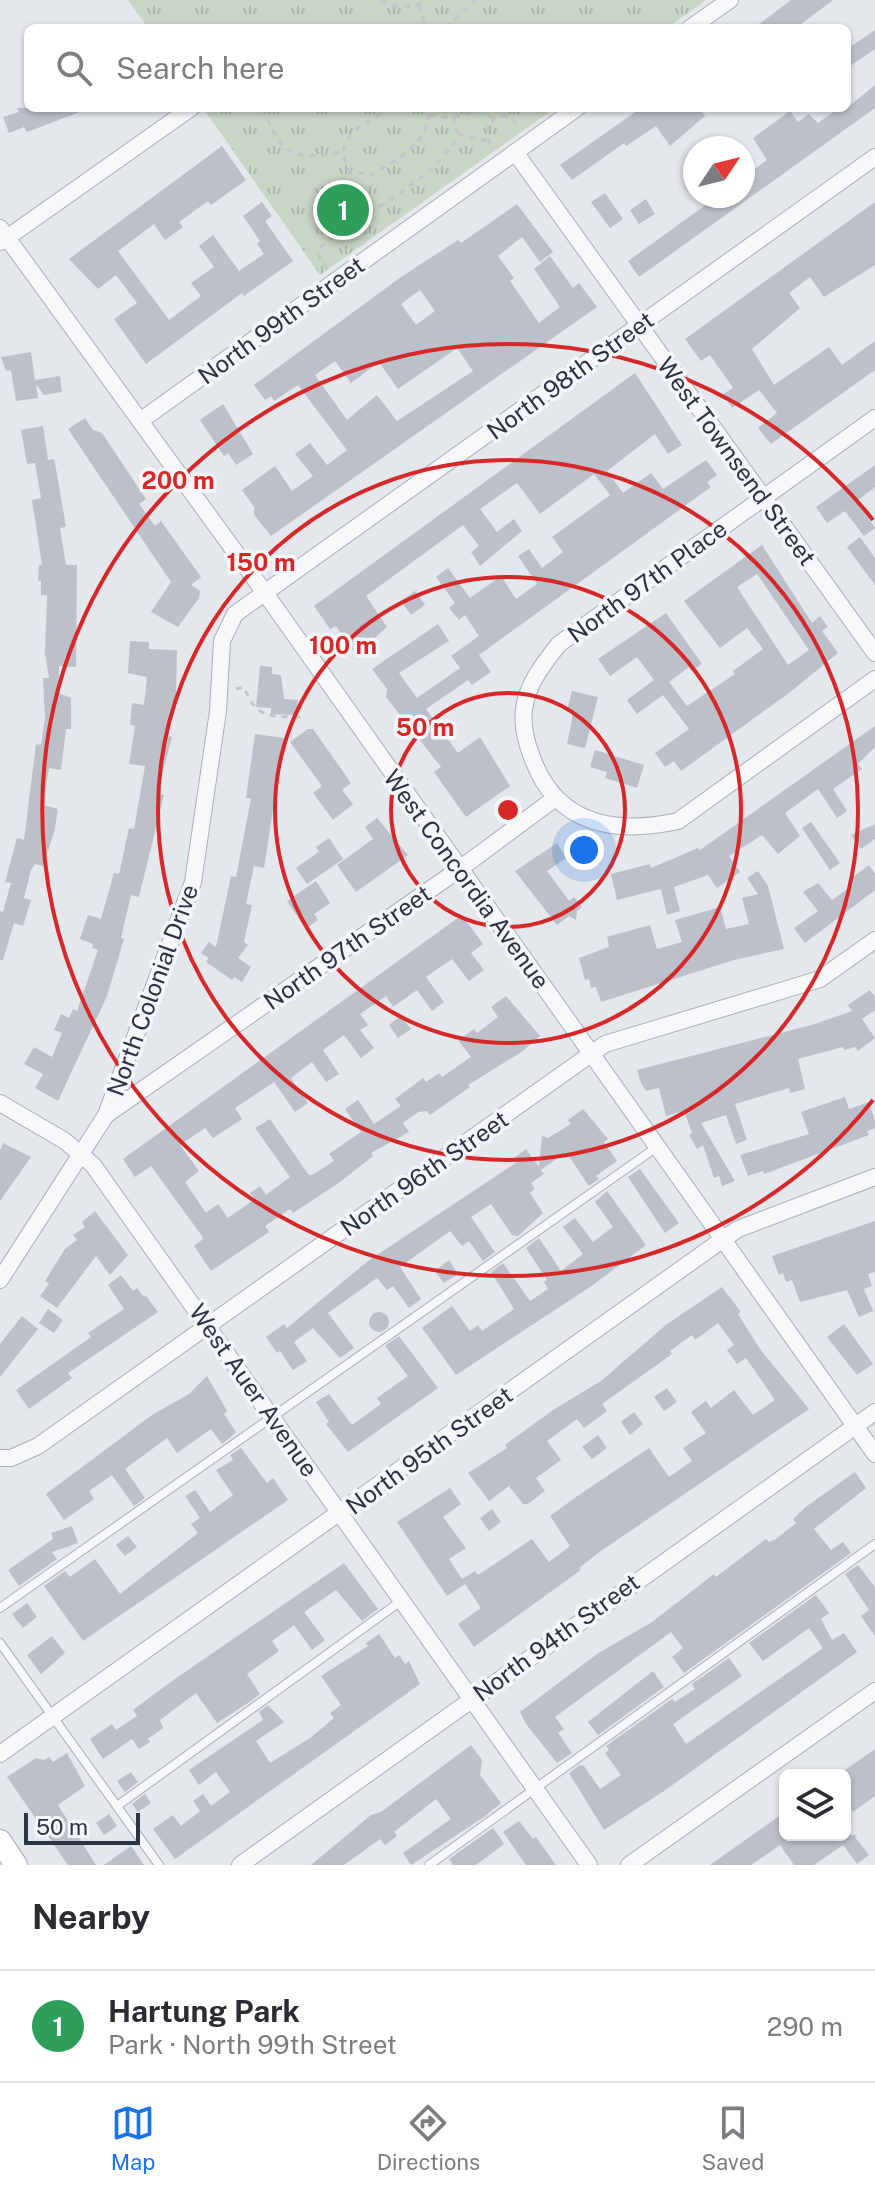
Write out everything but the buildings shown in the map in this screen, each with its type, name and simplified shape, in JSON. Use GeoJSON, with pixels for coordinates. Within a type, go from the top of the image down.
{"type":"FeatureCollection","features":[{"type":"Feature","properties":{"kind":"main road"},"geometry":{"type":"LineString","coordinates":[[0,1841],[16,1865]]}},
{"type":"Feature","properties":{"kind":"street"},"geometry":{"type":"LineString","coordinates":[[696,24],[730,0]]}},
{"type":"Feature","properties":{"kind":"street"},"geometry":{"type":"LineString","coordinates":[[3,236],[185,112]]}},
{"type":"Feature","properties":{"kind":"street","name":"North 99th Street"},"geometry":{"type":"LineString","coordinates":[[140,421],[571,112]]}},
{"type":"Feature","properties":{"kind":"street","name":"West Townsend Street"},"geometry":{"type":"LineString","coordinates":[[515,152],[875,653]]}},
{"type":"Feature","properties":{"kind":"street","name":"North 98th Street"},"geometry":{"type":"LineString","coordinates":[[265,593],[875,157]]}},
{"type":"Feature","properties":{"kind":"street","name":"West Concordia Avenue"},"geometry":{"type":"LineString","coordinates":[[3,236],[265,593],[875,1454]]}},
{"type":"Feature","properties":{"kind":"street","name":"North 97th Place"},"geometry":{"type":"LineString","coordinates":[[554,799],[536,770],[525,740],[524,707],[538,670],[559,644],[875,418]]}},
{"type":"Feature","properties":{"kind":"street","name":"North Colonial Drive"},"geometry":{"type":"LineString","coordinates":[[0,1280],[106,1115],[193,882],[226,627],[235,614],[265,593]]}},
{"type":"Feature","properties":{"kind":"street"},"geometry":{"type":"LineString","coordinates":[[554,799],[582,817],[608,826],[644,829],[678,821],[875,679]]}},
{"type":"Feature","properties":{"kind":"street","name":"North 97th Street"},"geometry":{"type":"LineString","coordinates":[[106,1115],[461,868],[554,799]]}},
{"type":"Feature","properties":{"kind":"street","name":"North 96th Street"},"geometry":{"type":"LineString","coordinates":[[0,1458],[11,1458],[38,1446],[605,1044],[820,979],[875,940]]}},
{"type":"Feature","properties":{"kind":"street","name":"West Auer Avenue"},"geometry":{"type":"LineString","coordinates":[[0,1103],[81,1152],[209,1326],[589,1865]]}},
{"type":"Feature","properties":{"kind":"street","name":"North 95th Street"},"geometry":{"type":"LineString","coordinates":[[0,1754],[738,1229],[875,1177]]}},
{"type":"Feature","properties":{"kind":"street","name":"North 94th Street"},"geometry":{"type":"LineString","coordinates":[[240,1865],[854,1424],[875,1412]]}},
{"type":"Feature","properties":{"kind":"street"},"geometry":{"type":"LineString","coordinates":[[629,1865],[875,1691]]}},
{"type":"Feature","properties":{"kind":"lane"},"geometry":{"type":"LineString","coordinates":[[0,1608],[657,1147]]}},
{"type":"Feature","properties":{"kind":"lane"},"geometry":{"type":"LineString","coordinates":[[429,1865],[875,1544]]}},
{"type":"Feature","properties":{"kind":"lane"},"geometry":{"type":"LineString","coordinates":[[117,1806],[401,1601]]}},
{"type":"Feature","properties":{"kind":"lane"},"geometry":{"type":"LineString","coordinates":[[0,1643],[159,1865]]}},
{"type":"Feature","properties":{"kind":"path"},"geometry":{"type":"LineString","coordinates":[[381,0],[389,6],[420,2],[425,24]]}},
{"type":"Feature","properties":{"kind":"path"},"geometry":{"type":"LineString","coordinates":[[450,24],[476,0]]}},
{"type":"Feature","properties":{"kind":"path"},"geometry":{"type":"LineString","coordinates":[[265,112],[275,136],[290,153],[306,157],[341,152]]}},
{"type":"Feature","properties":{"kind":"path"},"geometry":{"type":"LineString","coordinates":[[341,152],[352,132],[384,112]]}},
{"type":"Feature","properties":{"kind":"path"},"geometry":{"type":"LineString","coordinates":[[425,112],[455,120],[477,112]]}},
{"type":"Feature","properties":{"kind":"path"},"geometry":{"type":"LineString","coordinates":[[336,281],[318,254],[321,247],[414,181],[441,157],[458,134],[452,112]]}},
{"type":"Feature","properties":{"kind":"path"},"geometry":{"type":"LineString","coordinates":[[485,112],[493,119]]}},
{"type":"Feature","properties":{"kind":"path"},"geometry":{"type":"LineString","coordinates":[[341,152],[349,171],[371,175],[417,145],[427,128],[429,115]]}},
{"type":"Feature","properties":{"kind":"path"},"geometry":{"type":"LineString","coordinates":[[458,134],[489,143],[487,128],[493,119],[508,116],[518,124]]}},
{"type":"Feature","properties":{"kind":"path"},"geometry":{"type":"LineString","coordinates":[[236,689],[244,687],[252,707],[269,716],[299,717],[300,708]]}},
{"type":"Feature","properties":{"kind":"green space"},"geometry":{"type":"Polygon","coordinates":[[[128,0],[706,0],[673,24],[145,24],[128,0]]]}},
{"type":"Feature","properties":{"kind":"green space"},"geometry":{"type":"Polygon","coordinates":[[[206,112],[549,112],[320,275],[206,112]]]}},
{"type":"Feature","properties":{"kind":"place","name":"Hartung Park"},"geometry":{"type":"Point","coordinates":[343,210]}}]}
